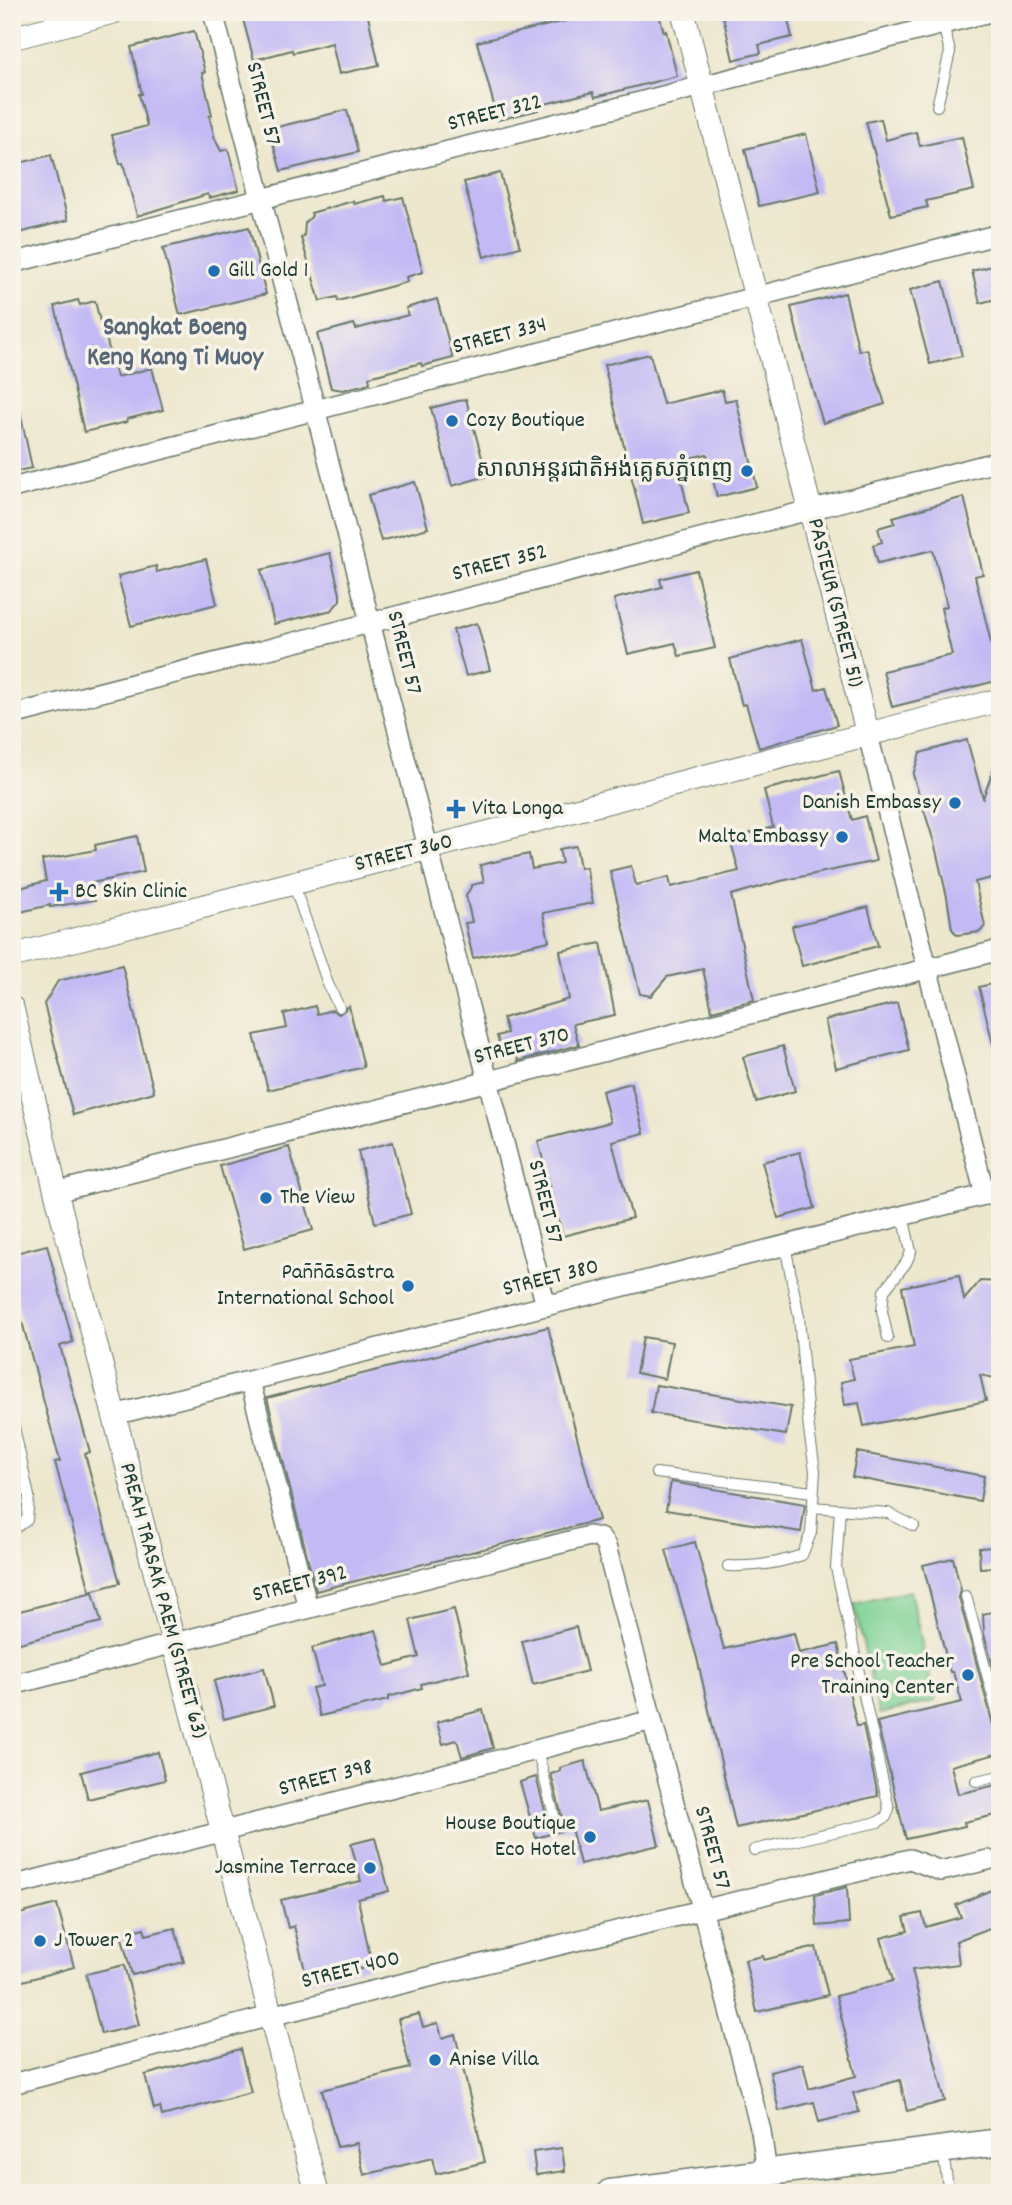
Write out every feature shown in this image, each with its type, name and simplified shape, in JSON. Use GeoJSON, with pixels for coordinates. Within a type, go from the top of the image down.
{"type":"FeatureCollection","features":[{"type":"Feature","properties":{"kind":"main road"},"geometry":{"type":"LineString","coordinates":[[610,2193],[656,2190],[1000,2142]]}},
{"type":"Feature","properties":{"kind":"street"},"geometry":{"type":"LineString","coordinates":[[12,38],[113,12]]}},
{"type":"Feature","properties":{"kind":"street","name":"STREET 57"},"geometry":{"type":"LineString","coordinates":[[213,12],[546,1306]]}},
{"type":"Feature","properties":{"kind":"street","name":"PASTEUR (STREET 51)"},"geometry":{"type":"LineString","coordinates":[[683,12],[928,969],[993,1193]]}},
{"type":"Feature","properties":{"kind":"street","name":"STREET 322"},"geometry":{"type":"LineString","coordinates":[[12,263],[990,12]]}},
{"type":"Feature","properties":{"kind":"street","name":"STREET 334"},"geometry":{"type":"LineString","coordinates":[[12,488],[1000,234]]}},
{"type":"Feature","properties":{"kind":"street","name":"STREET 352"},"geometry":{"type":"LineString","coordinates":[[12,715],[1000,461]]}},
{"type":"Feature","properties":{"kind":"street","name":"STREET 360"},"geometry":{"type":"LineString","coordinates":[[12,956],[1000,701]]}},
{"type":"Feature","properties":{"kind":"street","name":"STREET 370"},"geometry":{"type":"LineString","coordinates":[[56,1192],[1000,950]]}},
{"type":"Feature","properties":{"kind":"street","name":"PREAH TRASAK PAEM (STREET 63)"},"geometry":{"type":"LineString","coordinates":[[12,1008],[56,1192],[317,2193]]}},
{"type":"Feature","properties":{"kind":"street","name":"STREET 380"},"geometry":{"type":"LineString","coordinates":[[114,1415],[993,1193]]}},
{"type":"Feature","properties":{"kind":"street"},"geometry":{"type":"LineString","coordinates":[[250,1381],[308,1608]]}},
{"type":"Feature","properties":{"kind":"street","name":"STREET 392"},"geometry":{"type":"LineString","coordinates":[[12,1685],[589,1536],[600,1538]]}},
{"type":"Feature","properties":{"kind":"street","name":"STREET 57"},"geometry":{"type":"LineString","coordinates":[[600,1538],[607,1546],[761,2131],[767,2173]]}},
{"type":"Feature","properties":{"kind":"street","name":"STREET 398"},"geometry":{"type":"LineString","coordinates":[[12,1886],[652,1720]]}},
{"type":"Feature","properties":{"kind":"street","name":"STREET 400"},"geometry":{"type":"LineString","coordinates":[[12,2084],[270,2016],[910,1859],[941,1871],[988,1860]]}},
{"type":"Feature","properties":{"kind":"lane"},"geometry":{"type":"LineString","coordinates":[[937,106],[950,52],[943,24]]}},
{"type":"Feature","properties":{"kind":"lane"},"geometry":{"type":"LineString","coordinates":[[293,883],[328,984],[339,1007]]}},
{"type":"Feature","properties":{"kind":"lane"},"geometry":{"type":"LineString","coordinates":[[888,1338],[882,1311],[884,1291],[906,1263],[911,1252],[903,1215]]}},
{"type":"Feature","properties":{"kind":"lane"},"geometry":{"type":"LineString","coordinates":[[728,1566],[754,1567],[802,1555],[811,1533],[815,1471],[799,1317],[785,1245]]}},
{"type":"Feature","properties":{"kind":"lane"},"geometry":{"type":"LineString","coordinates":[[12,1418],[29,1496],[27,1520],[12,1530]]}},
{"type":"Feature","properties":{"kind":"lane"},"geometry":{"type":"LineString","coordinates":[[656,1473],[813,1492]]}},
{"type":"Feature","properties":{"kind":"lane"},"geometry":{"type":"LineString","coordinates":[[812,1507],[888,1513],[914,1526]]}},
{"type":"Feature","properties":{"kind":"lane"},"geometry":{"type":"LineString","coordinates":[[754,1850],[878,1822],[886,1818],[889,1809],[835,1568],[840,1509]]}},
{"type":"Feature","properties":{"kind":"lane"},"geometry":{"type":"LineString","coordinates":[[966,1596],[1000,1723]]}},
{"type":"Feature","properties":{"kind":"lane"},"geometry":{"type":"LineString","coordinates":[[537,1750],[555,1819]]}},
{"type":"Feature","properties":{"kind":"lane"},"geometry":{"type":"LineString","coordinates":[[976,1781],[1000,1776]]}},
{"type":"Feature","properties":{"kind":"lane"},"geometry":{"type":"LineString","coordinates":[[942,2150],[949,2193]]}},
{"type":"Feature","properties":{"kind":"green space"},"geometry":{"type":"Polygon","coordinates":[[[910,1591],[935,1701],[879,1714],[854,1604],[910,1591]]]}},
{"type":"Feature","properties":{"kind":"building"},"geometry":{"type":"Polygon","coordinates":[[[241,12],[367,12],[379,65],[339,74],[332,43],[254,60],[241,12]]]}},
{"type":"Feature","properties":{"kind":"building"},"geometry":{"type":"Polygon","coordinates":[[[568,12],[658,12],[664,32],[666,31],[677,76],[595,97],[593,92],[537,106],[538,110],[498,120],[477,42],[570,20],[568,12]]]}},
{"type":"Feature","properties":{"kind":"building"},"geometry":{"type":"Polygon","coordinates":[[[722,12],[786,12],[792,37],[759,45],[761,53],[733,60],[722,12]]]}},
{"type":"Feature","properties":{"kind":"building"},"geometry":{"type":"Polygon","coordinates":[[[194,31],[205,72],[202,73],[215,139],[221,151],[228,149],[239,190],[209,198],[208,194],[137,216],[123,163],[120,164],[112,135],[147,126],[131,47],[194,31]]]}},
{"type":"Feature","properties":{"kind":"building"},"geometry":{"type":"Polygon","coordinates":[[[347,110],[358,152],[281,171],[269,129],[347,110]]]}},
{"type":"Feature","properties":{"kind":"building"},"geometry":{"type":"Polygon","coordinates":[[[881,119],[886,140],[916,132],[920,146],[962,137],[974,190],[926,201],[928,207],[891,215],[866,122],[881,119]]]}},
{"type":"Feature","properties":{"kind":"building"},"geometry":{"type":"Polygon","coordinates":[[[806,134],[820,192],[759,206],[745,149],[806,134]]]}},
{"type":"Feature","properties":{"kind":"building"},"geometry":{"type":"Polygon","coordinates":[[[51,155],[68,220],[12,235],[12,165],[51,155]]]}},
{"type":"Feature","properties":{"kind":"building"},"geometry":{"type":"Polygon","coordinates":[[[500,173],[520,247],[484,257],[464,182],[500,173]]]}},
{"type":"Feature","properties":{"kind":"building"},"geometry":{"type":"Polygon","coordinates":[[[385,196],[386,201],[403,197],[423,272],[406,277],[407,282],[338,301],[337,297],[320,301],[301,238],[304,237],[305,223],[312,216],[311,213],[353,201],[354,204],[385,196]]]}},
{"type":"Feature","properties":{"kind":"building","name":"Gill Gold 1"},"geometry":{"type":"Polygon","coordinates":[[[249,227],[266,294],[180,315],[163,248],[249,227]]]}},
{"type":"Feature","properties":{"kind":"building"},"geometry":{"type":"Polygon","coordinates":[[[1000,264],[1000,298],[980,303],[972,271],[1000,264]]]}},
{"type":"Feature","properties":{"kind":"building"},"geometry":{"type":"Polygon","coordinates":[[[943,281],[962,356],[930,364],[910,290],[943,281]]]}},
{"type":"Feature","properties":{"kind":"building"},"geometry":{"type":"Polygon","coordinates":[[[845,293],[859,351],[867,349],[885,404],[823,423],[791,307],[845,293]]]}},
{"type":"Feature","properties":{"kind":"building"},"geometry":{"type":"Polygon","coordinates":[[[437,299],[453,358],[422,366],[421,363],[369,377],[370,383],[343,390],[331,388],[317,334],[354,324],[356,329],[408,315],[406,308],[437,299]]]}},
{"type":"Feature","properties":{"kind":"building"},"geometry":{"type":"Polygon","coordinates":[[[78,300],[80,305],[95,301],[117,377],[152,368],[163,410],[84,432],[55,306],[78,300]]]}},
{"type":"Feature","properties":{"kind":"building"},"geometry":{"type":"Polygon","coordinates":[[[650,354],[663,404],[722,390],[725,401],[736,399],[757,487],[717,497],[707,454],[677,461],[689,513],[643,524],[604,365],[650,354]]]}},
{"type":"Feature","properties":{"kind":"building"},"geometry":{"type":"Polygon","coordinates":[[[466,399],[487,476],[452,486],[431,408],[466,399]]]}},
{"type":"Feature","properties":{"kind":"building"},"geometry":{"type":"Polygon","coordinates":[[[19,407],[32,468],[12,472],[12,408],[19,407]]]}},
{"type":"Feature","properties":{"kind":"building"},"geometry":{"type":"Polygon","coordinates":[[[415,482],[428,528],[381,541],[368,495],[415,482]]]}},
{"type":"Feature","properties":{"kind":"building"},"geometry":{"type":"Polygon","coordinates":[[[964,497],[983,574],[975,576],[1000,680],[892,707],[883,671],[952,655],[941,608],[947,606],[933,550],[878,563],[873,545],[882,542],[878,528],[895,523],[893,517],[964,497]]]}},
{"type":"Feature","properties":{"kind":"building"},"geometry":{"type":"Polygon","coordinates":[[[330,553],[340,600],[332,610],[274,624],[261,570],[330,553]]]}},
{"type":"Feature","properties":{"kind":"building"},"geometry":{"type":"Polygon","coordinates":[[[206,559],[217,604],[131,626],[118,576],[156,566],[157,572],[206,559]]]}},
{"type":"Feature","properties":{"kind":"building"},"geometry":{"type":"Polygon","coordinates":[[[696,570],[715,648],[679,656],[675,643],[628,654],[614,599],[662,587],[660,579],[696,570]]]}},
{"type":"Feature","properties":{"kind":"building"},"geometry":{"type":"Polygon","coordinates":[[[477,623],[490,670],[466,676],[453,630],[477,623]]]}},
{"type":"Feature","properties":{"kind":"building"},"geometry":{"type":"Polygon","coordinates":[[[802,639],[816,690],[826,687],[837,725],[759,748],[746,704],[742,705],[730,659],[802,639]]]}},
{"type":"Feature","properties":{"kind":"building"},"geometry":{"type":"Polygon","coordinates":[[[967,740],[983,798],[1000,757],[1000,876],[975,882],[985,926],[980,932],[957,935],[952,929],[934,842],[913,775],[920,753],[967,740]]]}},
{"type":"Feature","properties":{"kind":"building"},"geometry":{"type":"Polygon","coordinates":[[[839,771],[852,820],[865,816],[876,861],[781,881],[731,895],[754,1000],[712,1011],[703,969],[667,977],[651,996],[640,994],[610,871],[631,866],[636,885],[669,877],[671,887],[739,871],[730,839],[773,827],[764,790],[839,771]]]}},
{"type":"Feature","properties":{"kind":"building"},"geometry":{"type":"Polygon","coordinates":[[[137,836],[144,872],[92,883],[95,900],[50,905],[12,914],[12,890],[46,881],[42,860],[96,850],[95,845],[137,836]]]}},
{"type":"Feature","properties":{"kind":"building"},"geometry":{"type":"Polygon","coordinates":[[[576,846],[580,868],[586,867],[593,903],[543,913],[549,941],[473,958],[465,923],[472,922],[466,896],[472,885],[484,882],[480,865],[529,854],[532,869],[562,863],[559,849],[576,846]]]}},
{"type":"Feature","properties":{"kind":"building"},"geometry":{"type":"Polygon","coordinates":[[[868,907],[878,946],[802,966],[792,926],[868,907]]]}},
{"type":"Feature","properties":{"kind":"building"},"geometry":{"type":"Polygon","coordinates":[[[601,943],[615,1015],[573,1024],[579,1045],[518,1061],[515,1050],[502,1054],[497,1036],[507,1033],[503,1018],[569,999],[560,951],[601,943]]]}},
{"type":"Feature","properties":{"kind":"building"},"geometry":{"type":"Polygon","coordinates":[[[122,965],[154,1092],[73,1115],[44,1004],[58,981],[122,965]]]}},
{"type":"Feature","properties":{"kind":"building"},"geometry":{"type":"Polygon","coordinates":[[[1000,982],[1000,1048],[994,1048],[979,987],[1000,982]]]}},
{"type":"Feature","properties":{"kind":"building"},"geometry":{"type":"Polygon","coordinates":[[[897,1003],[909,1050],[836,1068],[825,1020],[897,1003]]]}},
{"type":"Feature","properties":{"kind":"building"},"geometry":{"type":"Polygon","coordinates":[[[315,1006],[317,1014],[332,1010],[339,1014],[349,1006],[364,1067],[268,1090],[254,1035],[287,1028],[284,1014],[315,1006]]]}},
{"type":"Feature","properties":{"kind":"building"},"geometry":{"type":"Polygon","coordinates":[[[783,1046],[795,1091],[756,1102],[743,1057],[783,1046]]]}},
{"type":"Feature","properties":{"kind":"building"},"geometry":{"type":"Polygon","coordinates":[[[631,1083],[644,1133],[612,1141],[632,1218],[563,1236],[538,1141],[610,1122],[602,1091],[631,1083]]]}},
{"type":"Feature","properties":{"kind":"building"},"geometry":{"type":"Polygon","coordinates":[[[393,1142],[411,1214],[375,1223],[358,1151],[393,1142]]]}},
{"type":"Feature","properties":{"kind":"building","name":"The View"},"geometry":{"type":"Polygon","coordinates":[[[289,1147],[313,1230],[244,1249],[220,1166],[289,1147]]]}},
{"type":"Feature","properties":{"kind":"building"},"geometry":{"type":"Polygon","coordinates":[[[800,1152],[815,1208],[778,1218],[762,1162],[800,1152]]]}},
{"type":"Feature","properties":{"kind":"building"},"geometry":{"type":"Polygon","coordinates":[[[47,1245],[73,1342],[60,1346],[90,1452],[85,1454],[120,1583],[90,1591],[55,1462],[60,1461],[12,1285],[12,1254],[47,1245]]]}},
{"type":"Feature","properties":{"kind":"building"},"geometry":{"type":"Polygon","coordinates":[[[959,1275],[964,1300],[980,1281],[1000,1282],[1000,1379],[980,1375],[986,1401],[864,1426],[859,1403],[845,1405],[841,1382],[854,1379],[849,1359],[914,1347],[902,1287],[959,1275]]]}},
{"type":"Feature","properties":{"kind":"building"},"geometry":{"type":"Polygon","coordinates":[[[548,1327],[599,1520],[316,1591],[267,1398],[548,1327]]]}},
{"type":"Feature","properties":{"kind":"building"},"geometry":{"type":"Polygon","coordinates":[[[643,1337],[672,1342],[665,1379],[636,1373],[643,1337]]]}},
{"type":"Feature","properties":{"kind":"building"},"geometry":{"type":"Polygon","coordinates":[[[656,1385],[791,1407],[786,1435],[651,1413],[656,1385]]]}},
{"type":"Feature","properties":{"kind":"building"},"geometry":{"type":"Polygon","coordinates":[[[857,1452],[984,1476],[980,1501],[852,1477],[857,1452]]]}},
{"type":"Feature","properties":{"kind":"building"},"geometry":{"type":"Polygon","coordinates":[[[671,1482],[805,1504],[801,1532],[666,1510],[671,1482]]]}},
{"type":"Feature","properties":{"kind":"building"},"geometry":{"type":"Polygon","coordinates":[[[695,1542],[724,1649],[794,1633],[799,1653],[838,1644],[857,1726],[863,1725],[878,1796],[736,1828],[697,1658],[666,1550],[695,1542]]]}},
{"type":"Feature","properties":{"kind":"building"},"geometry":{"type":"Polygon","coordinates":[[[995,1547],[997,1567],[980,1568],[979,1548],[995,1547]]]}},
{"type":"Feature","properties":{"kind":"building"},"geometry":{"type":"Polygon","coordinates":[[[953,1558],[961,1590],[959,1598],[993,1725],[1000,1741],[1000,1753],[951,1766],[958,1794],[1000,1784],[1000,1814],[964,1822],[965,1826],[906,1839],[877,1722],[962,1702],[953,1672],[950,1672],[923,1565],[953,1558]]]}},
{"type":"Feature","properties":{"kind":"building"},"geometry":{"type":"Polygon","coordinates":[[[93,1592],[101,1622],[12,1645],[12,1613],[93,1592]]]}},
{"type":"Feature","properties":{"kind":"building"},"geometry":{"type":"Polygon","coordinates":[[[454,1609],[469,1672],[421,1684],[422,1688],[388,1697],[388,1700],[320,1716],[312,1688],[322,1686],[312,1648],[376,1630],[386,1666],[419,1657],[410,1620],[454,1609]]]}},
{"type":"Feature","properties":{"kind":"building"},"geometry":{"type":"Polygon","coordinates":[[[1000,1610],[1000,1693],[984,1634],[983,1614],[1000,1610]]]}},
{"type":"Feature","properties":{"kind":"building"},"geometry":{"type":"Polygon","coordinates":[[[576,1627],[587,1671],[533,1685],[522,1641],[576,1627]]]}},
{"type":"Feature","properties":{"kind":"building"},"geometry":{"type":"Polygon","coordinates":[[[264,1668],[274,1706],[224,1719],[214,1681],[264,1668]]]}},
{"type":"Feature","properties":{"kind":"building"},"geometry":{"type":"Polygon","coordinates":[[[483,1710],[493,1748],[462,1757],[457,1740],[443,1744],[437,1722],[483,1710]]]}},
{"type":"Feature","properties":{"kind":"building"},"geometry":{"type":"Polygon","coordinates":[[[158,1752],[165,1780],[88,1799],[81,1772],[158,1752]]]}},
{"type":"Feature","properties":{"kind":"building"},"geometry":{"type":"Polygon","coordinates":[[[585,1761],[598,1811],[648,1800],[659,1845],[580,1864],[571,1828],[536,1838],[520,1782],[536,1777],[548,1822],[552,1826],[558,1826],[562,1817],[551,1774],[561,1771],[560,1768],[585,1761]]]}},
{"type":"Feature","properties":{"kind":"building"},"geometry":{"type":"Polygon","coordinates":[[[375,1838],[389,1891],[358,1899],[372,1966],[308,1982],[294,1926],[288,1928],[281,1900],[361,1881],[351,1844],[375,1838]]]}},
{"type":"Feature","properties":{"kind":"building"},"geometry":{"type":"Polygon","coordinates":[[[847,1887],[849,1923],[817,1926],[815,1895],[847,1887]]]}},
{"type":"Feature","properties":{"kind":"building"},"geometry":{"type":"Polygon","coordinates":[[[991,1890],[1000,1910],[1000,1924],[956,1941],[959,1964],[912,1970],[945,2101],[907,2111],[900,2080],[853,2093],[859,2112],[819,2122],[814,2102],[779,2111],[770,2072],[803,2064],[809,2089],[856,2076],[836,1996],[893,1981],[881,1938],[908,1931],[904,1917],[922,1913],[926,1927],[961,1917],[956,1905],[991,1890]]]}},
{"type":"Feature","properties":{"kind":"building","name":"J Tower 2"},"geometry":{"type":"Polygon","coordinates":[[[57,1904],[74,1967],[12,1984],[12,1916],[57,1904]]]}},
{"type":"Feature","properties":{"kind":"building"},"geometry":{"type":"Polygon","coordinates":[[[144,1928],[146,1935],[175,1928],[184,1962],[132,1975],[121,1934],[144,1928]]]}},
{"type":"Feature","properties":{"kind":"building"},"geometry":{"type":"Polygon","coordinates":[[[816,1947],[828,1995],[757,2012],[745,1960],[763,1956],[764,1960],[816,1947]]]}},
{"type":"Feature","properties":{"kind":"building"},"geometry":{"type":"Polygon","coordinates":[[[124,1965],[139,2025],[101,2034],[86,1974],[124,1965]]]}},
{"type":"Feature","properties":{"kind":"building"},"geometry":{"type":"Polygon","coordinates":[[[419,2014],[423,2027],[438,2023],[442,2038],[455,2034],[485,2162],[436,2174],[432,2158],[364,2175],[357,2143],[337,2147],[322,2090],[410,2068],[398,2019],[419,2014]]]}},
{"type":"Feature","properties":{"kind":"building"},"geometry":{"type":"Polygon","coordinates":[[[240,2049],[251,2092],[162,2116],[160,2107],[154,2109],[145,2075],[240,2049]]]}},
{"type":"Feature","properties":{"kind":"building"},"geometry":{"type":"Polygon","coordinates":[[[562,2148],[565,2171],[536,2175],[533,2152],[562,2148]]]}},
{"type":"Feature","properties":{"kind":"place","name":"Gill Gold 1"},"geometry":{"type":"Point","coordinates":[214,271]}},
{"type":"Feature","properties":{"kind":"place","name":"Cozy Boutique"},"geometry":{"type":"Point","coordinates":[452,421]}},
{"type":"Feature","properties":{"kind":"place","name":"សាលាអន្តរជាតិអង់គ្លេសភ្នំពេញ"},"geometry":{"type":"Point","coordinates":[747,471]}},
{"type":"Feature","properties":{"kind":"place","name":"Danish Embassy"},"geometry":{"type":"Point","coordinates":[955,803]}},
{"type":"Feature","properties":{"kind":"place","name":"Vita Longa"},"geometry":{"type":"Point","coordinates":[456,809]}},
{"type":"Feature","properties":{"kind":"place","name":"Malta Embassy"},"geometry":{"type":"Point","coordinates":[842,837]}},
{"type":"Feature","properties":{"kind":"place","name":"BC Skin Clinic"},"geometry":{"type":"Point","coordinates":[59,892]}},
{"type":"Feature","properties":{"kind":"place","name":"The View"},"geometry":{"type":"Point","coordinates":[266,1198]}},
{"type":"Feature","properties":{"kind":"place","name":"Paññāsāstra International School"},"geometry":{"type":"Point","coordinates":[408,1286]}},
{"type":"Feature","properties":{"kind":"place","name":"Pre School Teacher Training Center"},"geometry":{"type":"Point","coordinates":[968,1675]}},
{"type":"Feature","properties":{"kind":"place","name":"House Boutique Eco Hotel"},"geometry":{"type":"Point","coordinates":[590,1837]}},
{"type":"Feature","properties":{"kind":"place","name":"Jasmine Terrace"},"geometry":{"type":"Point","coordinates":[370,1868]}},
{"type":"Feature","properties":{"kind":"place","name":"J Tower 2"},"geometry":{"type":"Point","coordinates":[40,1941]}},
{"type":"Feature","properties":{"kind":"place","name":"Anise Villa"},"geometry":{"type":"Point","coordinates":[435,2060]}},
{"type":"Feature","properties":{"kind":"district","name":"Sangkat Boeng Keng Kang Ti Muoy"},"geometry":{"type":"Point","coordinates":[175,343]}}]}
